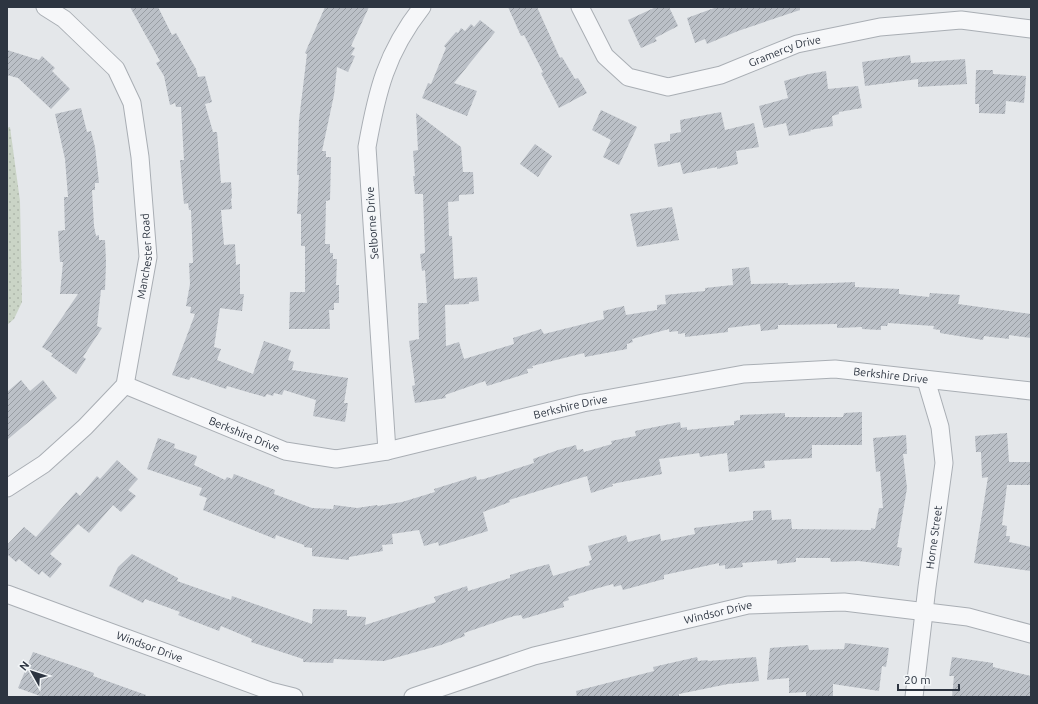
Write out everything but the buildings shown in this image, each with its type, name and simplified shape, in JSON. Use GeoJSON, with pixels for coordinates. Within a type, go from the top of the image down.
{"type":"FeatureCollection","features":[{"type":"Feature","properties":{"kind":"street","name":"Manchester Road"},"geometry":{"type":"LineString","coordinates":[[45,7],[64,19],[116,69],[132,103],[140,156],[148,257],[125,385]]}},
{"type":"Feature","properties":{"kind":"street","name":"Selborne Drive"},"geometry":{"type":"LineString","coordinates":[[387,451],[367,147],[375,101],[389,59],[410,22],[422,7]]}},
{"type":"Feature","properties":{"kind":"street","name":"Gramercy Drive"},"geometry":{"type":"LineString","coordinates":[[580,7],[605,56],[628,77],[668,87],[721,75],[796,44],[880,27],[961,20],[1031,29]]}},
{"type":"Feature","properties":{"kind":"street","name":"Berkshire Drive"},"geometry":{"type":"LineString","coordinates":[[125,385],[285,451],[336,459],[387,451],[583,403],[744,374],[835,369],[1031,391]]}},
{"type":"Feature","properties":{"kind":"street","name":"Horne Street"},"geometry":{"type":"LineString","coordinates":[[914,697],[944,463],[940,427],[926,380]]}},
{"type":"Feature","properties":{"kind":"street"},"geometry":{"type":"LineString","coordinates":[[7,488],[44,464],[85,427],[125,385]]}},
{"type":"Feature","properties":{"kind":"street","name":"Windsor Drive"},"geometry":{"type":"LineString","coordinates":[[7,594],[263,688],[294,697]]}},
{"type":"Feature","properties":{"kind":"street","name":"Windsor Drive"},"geometry":{"type":"LineString","coordinates":[[413,697],[534,656],[748,605],[844,602],[968,617],[1031,634]]}},
{"type":"Feature","properties":{"kind":"green space"},"geometry":{"type":"Polygon","coordinates":[[[10,127],[20,201],[22,302],[14,319],[7,325],[7,128],[10,127]]]}}]}
